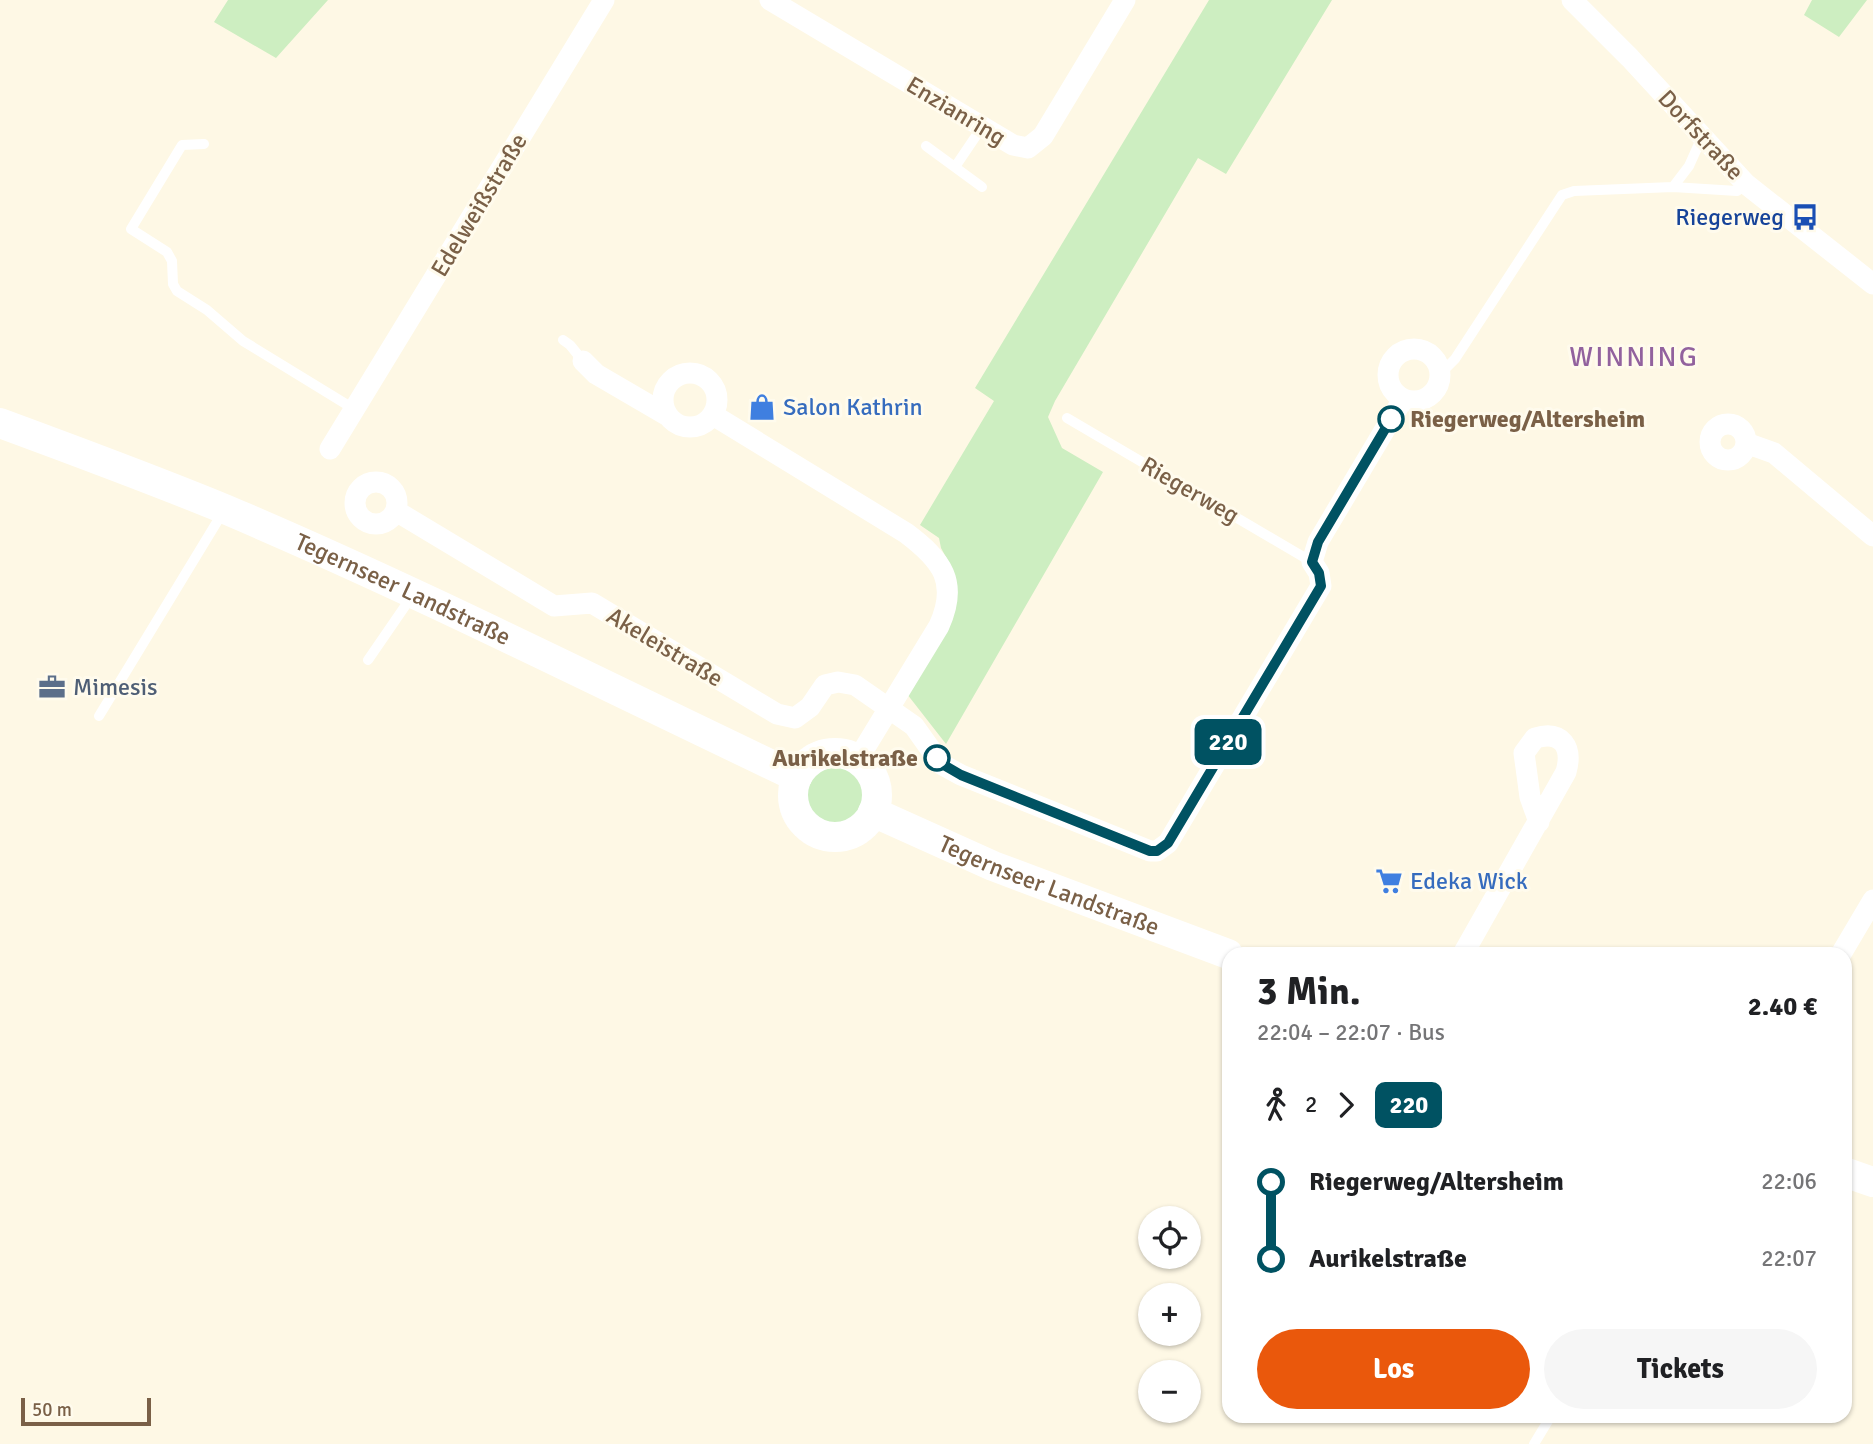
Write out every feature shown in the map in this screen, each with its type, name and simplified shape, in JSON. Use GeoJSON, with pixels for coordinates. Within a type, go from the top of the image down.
{"type":"FeatureCollection","features":[{"type":"Feature","properties":{"kind":"main road","name":"Tegernseer Landstraße"},"geometry":{"type":"LineString","coordinates":[[0,423],[225,510],[413,594],[797,777]]}},
{"type":"Feature","properties":{"kind":"main road"},"geometry":{"type":"LineString","coordinates":[[841,753],[858,759],[867,767],[876,789],[873,812],[866,823],[856,831],[830,836],[817,833],[799,815],[794,803],[793,790],[797,777],[807,763],[823,754],[841,753]]}},
{"type":"Feature","properties":{"kind":"main road","name":"Tegernseer Landstraße"},"geometry":{"type":"LineString","coordinates":[[873,812],[993,866],[1115,914],[1222,952]]}},
{"type":"Feature","properties":{"kind":"main road"},"geometry":{"type":"LineString","coordinates":[[1852,1175],[1873,1182]]}},
{"type":"Feature","properties":{"kind":"street","name":"Edelweißstraße"},"geometry":{"type":"LineString","coordinates":[[330,449],[604,0]]}},
{"type":"Feature","properties":{"kind":"street","name":"Enzianring"},"geometry":{"type":"LineString","coordinates":[[769,0],[1013,145],[1028,148],[1043,136],[1125,0]]}},
{"type":"Feature","properties":{"kind":"street","name":"Dorfstraße"},"geometry":{"type":"LineString","coordinates":[[1572,0],[1630,58],[1746,184],[1873,284]]}},
{"type":"Feature","properties":{"kind":"street"},"geometry":{"type":"LineString","coordinates":[[1419,350],[1427,353],[1438,366],[1440,374],[1436,388],[1426,399],[1418,401],[1403,399],[1391,388],[1388,380],[1391,363],[1403,352],[1419,350]]}},
{"type":"Feature","properties":{"kind":"street"},"geometry":{"type":"LineString","coordinates":[[583,361],[596,374],[668,416],[675,423],[691,427],[700,425],[713,415],[718,397],[715,388],[703,375],[685,372],[669,382],[664,390],[664,408],[668,416]]}},
{"type":"Feature","properties":{"kind":"street"},"geometry":{"type":"LineString","coordinates":[[889,709],[914,726],[942,764],[961,775],[1150,851],[1157,851],[1168,843],[1321,586],[1319,573],[1312,562],[1318,542],[1403,399]]}},
{"type":"Feature","properties":{"kind":"street"},"geometry":{"type":"LineString","coordinates":[[713,415],[906,533],[929,550],[941,568],[949,591],[946,610],[939,626],[858,759]]}},
{"type":"Feature","properties":{"kind":"street"},"geometry":{"type":"LineString","coordinates":[[1746,443],[1774,453],[1870,527]]}},
{"type":"Feature","properties":{"kind":"street","name":"Akeleistraße"},"geometry":{"type":"LineString","coordinates":[[396,511],[554,606],[592,603],[776,714],[795,718],[810,707],[825,685],[838,682],[855,685],[889,709]]}},
{"type":"Feature","properties":{"kind":"street"},"geometry":{"type":"LineString","coordinates":[[1467,947],[1539,822]]}},
{"type":"Feature","properties":{"kind":"street"},"geometry":{"type":"LineString","coordinates":[[1845,947],[1873,900]]}},
{"type":"Feature","properties":{"kind":"lane"},"geometry":{"type":"LineString","coordinates":[[955,167],[982,127]]}},
{"type":"Feature","properties":{"kind":"lane"},"geometry":{"type":"LineString","coordinates":[[1673,187],[1689,166],[1702,138]]}},
{"type":"Feature","properties":{"kind":"lane"},"geometry":{"type":"LineString","coordinates":[[204,144],[182,145],[131,229],[167,252],[172,261],[173,284],[177,291],[206,310],[243,341],[354,409]]}},
{"type":"Feature","properties":{"kind":"lane"},"geometry":{"type":"LineString","coordinates":[[926,146],[982,187]]}},
{"type":"Feature","properties":{"kind":"lane"},"geometry":{"type":"LineString","coordinates":[[1440,374],[1455,359],[1562,195],[1574,191],[1673,187],[1737,191],[1746,184]]}},
{"type":"Feature","properties":{"kind":"lane"},"geometry":{"type":"LineString","coordinates":[[563,340],[583,361]]}},
{"type":"Feature","properties":{"kind":"lane","name":"Riegerweg"},"geometry":{"type":"LineString","coordinates":[[1067,418],[1312,562]]}},
{"type":"Feature","properties":{"kind":"lane"},"geometry":{"type":"LineString","coordinates":[[99,716],[225,510]]}},
{"type":"Feature","properties":{"kind":"lane"},"geometry":{"type":"LineString","coordinates":[[368,660],[413,594]]}},
{"type":"Feature","properties":{"kind":"lane"},"geometry":{"type":"LineString","coordinates":[[1534,1444],[1547,1423]]}},
{"type":"Feature","properties":{"kind":"green space"},"geometry":{"type":"Polygon","coordinates":[[[228,0],[328,0],[276,58],[214,22],[228,0]]]}},
{"type":"Feature","properties":{"kind":"green space"},"geometry":{"type":"Polygon","coordinates":[[[1209,0],[1332,0],[1226,174],[1198,158],[1055,401],[1048,417],[1062,448],[1103,472],[946,744],[907,694],[952,568],[941,548],[939,538],[920,525],[994,401],[975,388],[1209,0]]]}},
{"type":"Feature","properties":{"kind":"green space"},"geometry":{"type":"Polygon","coordinates":[[[1812,0],[1867,0],[1839,37],[1804,15],[1812,0]]]}},
{"type":"Feature","properties":{"kind":"green space"},"geometry":{"type":"Polygon","coordinates":[[[837,763],[860,773],[870,796],[860,819],[837,829],[814,819],[804,796],[814,773],[837,763]]]}},
{"type":"Feature","properties":{"kind":"bus line","name":"220"},"geometry":{"type":"LineString","coordinates":[[937,758],[961,775],[1150,851],[1157,851],[1168,843],[1321,586],[1319,573],[1312,562],[1318,542],[1391,419]]}},
{"type":"Feature","properties":{"kind":"place","name":"Riegerweg"},"geometry":{"type":"Point","coordinates":[1805,217]}},
{"type":"Feature","properties":{"kind":"place","name":"Salon Kathrin"},"geometry":{"type":"Point","coordinates":[762,407]}},
{"type":"Feature","properties":{"kind":"place","name":"Riegerweg/Altersheim"},"geometry":{"type":"Point","coordinates":[1391,419]}},
{"type":"Feature","properties":{"kind":"place","name":"Mimesis"},"geometry":{"type":"Point","coordinates":[52,687]}},
{"type":"Feature","properties":{"kind":"place","name":"Aurikelstraße"},"geometry":{"type":"Point","coordinates":[937,758]}},
{"type":"Feature","properties":{"kind":"place","name":"Edeka Wick"},"geometry":{"type":"Point","coordinates":[1389,881]}},
{"type":"Feature","properties":{"kind":"district","name":"WINNING"},"geometry":{"type":"Point","coordinates":[1634,357]}}]}
